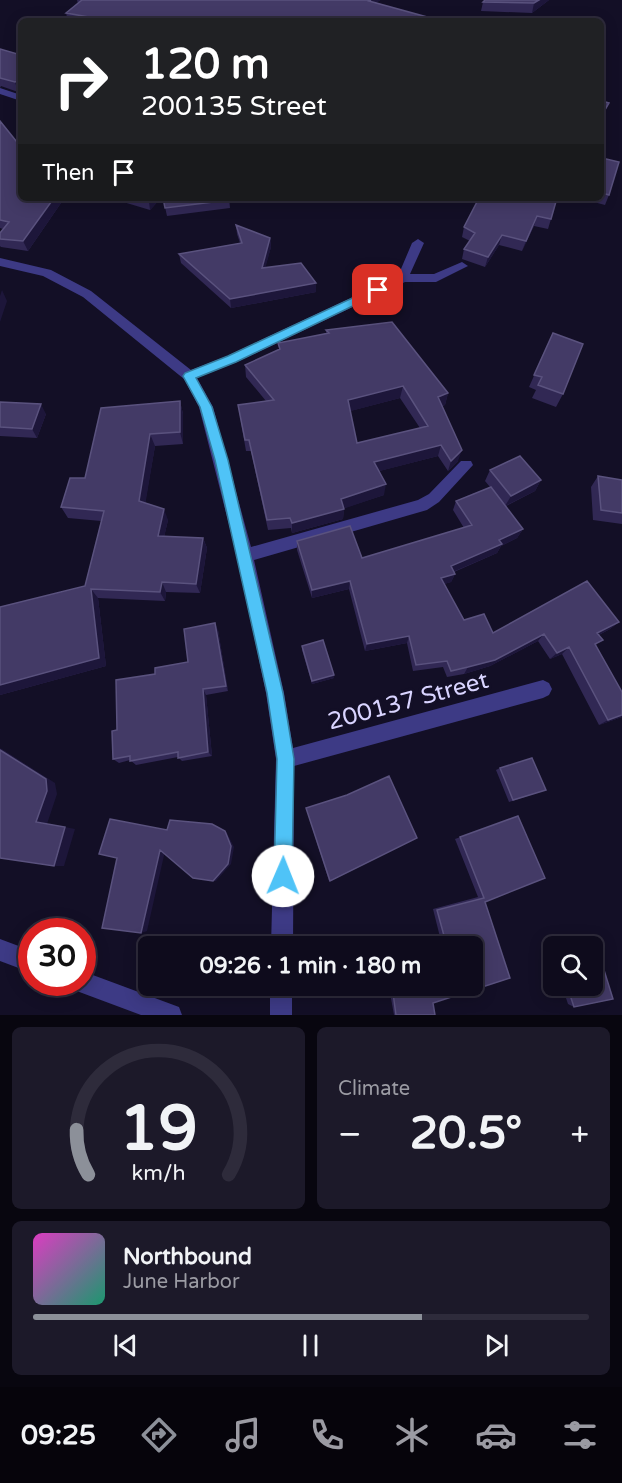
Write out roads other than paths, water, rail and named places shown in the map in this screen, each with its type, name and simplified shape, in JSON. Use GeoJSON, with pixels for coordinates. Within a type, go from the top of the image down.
{"type":"FeatureCollection","features":[{"type":"Feature","properties":{"kind":"street"},"geometry":{"type":"LineString","coordinates":[[0,91],[18,97]]}},
{"type":"Feature","properties":{"kind":"street"},"geometry":{"type":"LineString","coordinates":[[403,278],[418,243]]}},
{"type":"Feature","properties":{"kind":"street"},"geometry":{"type":"LineString","coordinates":[[0,262],[47,273],[87,294],[189,376],[206,407],[245,556],[275,693],[285,759],[282,936]]}},
{"type":"Feature","properties":{"kind":"street"},"geometry":{"type":"LineString","coordinates":[[189,376],[232,359],[403,278],[436,278],[462,266]]}},
{"type":"Feature","properties":{"kind":"street"},"geometry":{"type":"LineString","coordinates":[[245,556],[422,505],[434,498],[466,465]]}},
{"type":"Feature","properties":{"kind":"street","name":"200137 Street"},"geometry":{"type":"LineString","coordinates":[[285,759],[543,689]]}},
{"type":"Feature","properties":{"kind":"street"},"geometry":{"type":"LineString","coordinates":[[0,950],[18,957]]}},
{"type":"Feature","properties":{"kind":"street"},"geometry":{"type":"LineString","coordinates":[[96,987],[171,1015]]}},
{"type":"Feature","properties":{"kind":"street"},"geometry":{"type":"LineString","coordinates":[[280,1015],[281,996]]}}]}
